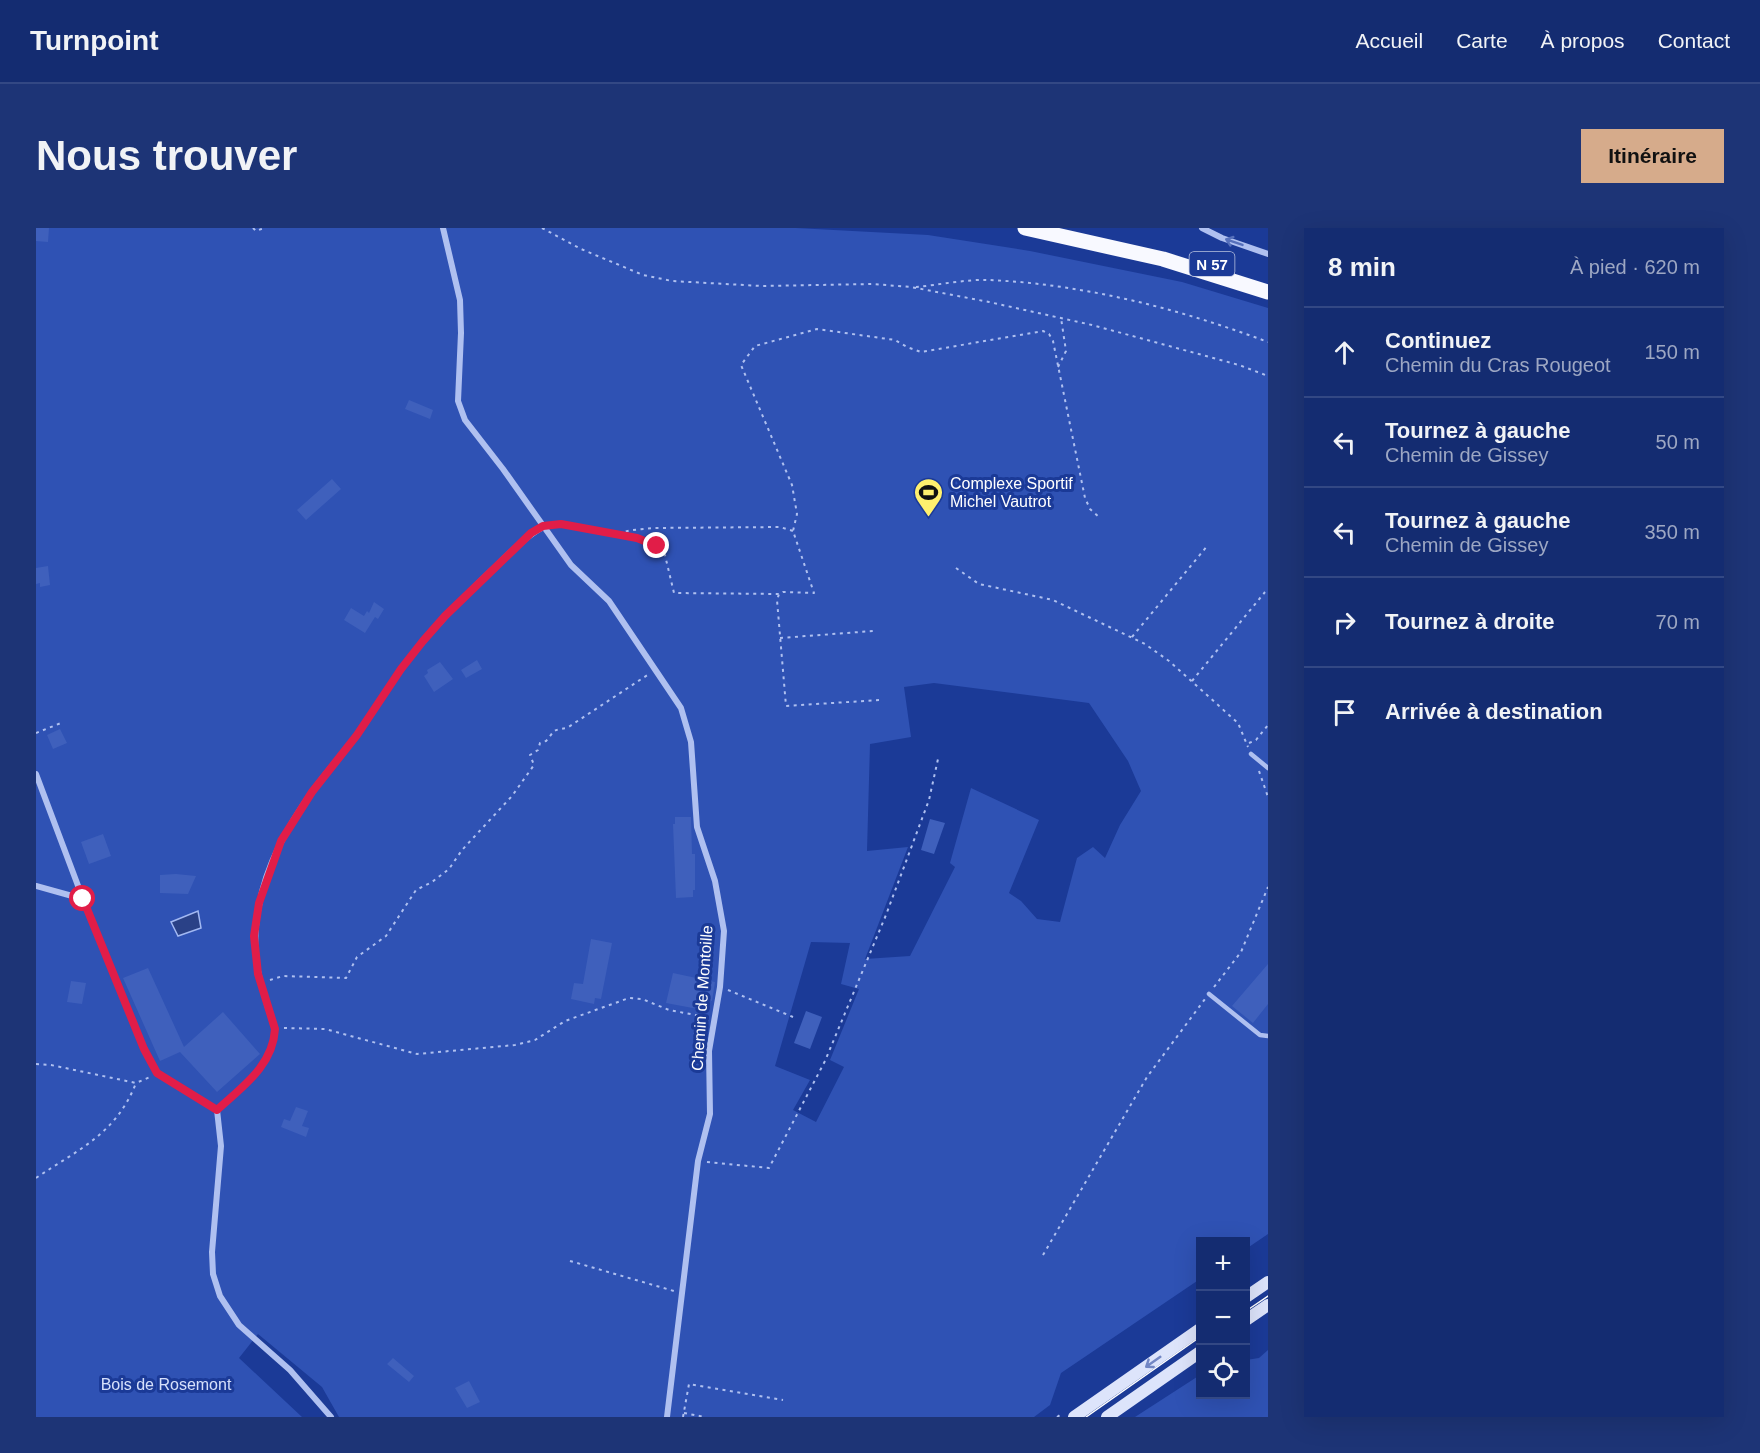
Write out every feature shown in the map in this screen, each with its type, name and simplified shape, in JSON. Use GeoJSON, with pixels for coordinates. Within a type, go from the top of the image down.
{"type":"FeatureCollection","features":[{"type":"Feature","properties":{"kind":"main road","name":"N 57"},"geometry":{"type":"LineString","coordinates":[[1025,228],[1163,260],[1268,292]]}},
{"type":"Feature","properties":{"kind":"main road","name":"N 57"},"geometry":{"type":"LineString","coordinates":[[1047,228],[1140,243],[1268,282]]}},
{"type":"Feature","properties":{"kind":"main road","name":"N 57"},"geometry":{"type":"LineString","coordinates":[[1225,278],[1268,301]]}},
{"type":"Feature","properties":{"kind":"main road"},"geometry":{"type":"LineString","coordinates":[[1250,1294],[1268,1282]]}},
{"type":"Feature","properties":{"kind":"main road"},"geometry":{"type":"LineString","coordinates":[[1250,1317],[1268,1305]]}},
{"type":"Feature","properties":{"kind":"main road"},"geometry":{"type":"LineString","coordinates":[[1074,1417],[1196,1332]]}},
{"type":"Feature","properties":{"kind":"main road"},"geometry":{"type":"LineString","coordinates":[[1107,1417],[1196,1355]]}},
{"type":"Feature","properties":{"kind":"street","name":"Chemin de Montoille"},"geometry":{"type":"LineString","coordinates":[[443,228],[460,300],[458,401],[465,420],[571,565],[609,602],[681,708],[691,741],[698,827],[715,881],[724,931],[720,987],[709,1052],[710,1114],[698,1161],[667,1417]]}},
{"type":"Feature","properties":{"kind":"street"},"geometry":{"type":"LineString","coordinates":[[1202,228],[1222,238],[1268,254]]}},
{"type":"Feature","properties":{"kind":"street"},"geometry":{"type":"LineString","coordinates":[[217,1110],[257,1074],[272,1049],[275,1029],[255,956],[254,936],[259,903],[281,841],[312,792],[357,735],[401,669],[423,641],[488,574],[531,533],[543,526]]}},
{"type":"Feature","properties":{"kind":"street"},"geometry":{"type":"LineString","coordinates":[[36,774],[83,899],[144,1049],[157,1073],[217,1110]]}},
{"type":"Feature","properties":{"kind":"street"},"geometry":{"type":"LineString","coordinates":[[36,886],[83,899]]}},
{"type":"Feature","properties":{"kind":"street"},"geometry":{"type":"LineString","coordinates":[[217,1110],[221,1146],[212,1252],[213,1274],[220,1296],[239,1325],[290,1370],[331,1417]]}},
{"type":"Feature","properties":{"kind":"lane"},"geometry":{"type":"LineString","coordinates":[[1251,754],[1268,768]]}},
{"type":"Feature","properties":{"kind":"lane"},"geometry":{"type":"LineString","coordinates":[[1209,994],[1260,1035],[1268,1036]]}},
{"type":"Feature","properties":{"kind":"path"},"geometry":{"type":"LineString","coordinates":[[253,228],[256,231],[264,228]]}},
{"type":"Feature","properties":{"kind":"path"},"geometry":{"type":"LineString","coordinates":[[542,228],[581,249],[643,275],[672,281],[762,286],[872,284],[911,287],[1061,318],[1239,365],[1268,376]]}},
{"type":"Feature","properties":{"kind":"path"},"geometry":{"type":"LineString","coordinates":[[911,287],[986,280],[1044,285],[1148,303],[1268,342]]}},
{"type":"Feature","properties":{"kind":"path"},"geometry":{"type":"LineString","coordinates":[[1058,367],[1066,351],[1061,318]]}},
{"type":"Feature","properties":{"kind":"path"},"geometry":{"type":"LineString","coordinates":[[543,526],[561,524],[637,538],[657,546],[664,551],[674,593],[814,593],[793,531],[797,514],[792,485],[741,365],[755,346],[817,329],[895,340],[921,352],[1043,331],[1049,334],[1053,341],[1085,498],[1090,509],[1099,517]]}},
{"type":"Feature","properties":{"kind":"path"},"geometry":{"type":"LineString","coordinates":[[614,534],[654,528],[780,527],[793,531]]}},
{"type":"Feature","properties":{"kind":"path"},"geometry":{"type":"LineString","coordinates":[[1132,637],[1208,544]]}},
{"type":"Feature","properties":{"kind":"path"},"geometry":{"type":"LineString","coordinates":[[956,568],[979,584],[1053,600],[1132,637],[1169,661],[1238,723],[1268,797]]}},
{"type":"Feature","properties":{"kind":"path"},"geometry":{"type":"LineString","coordinates":[[1192,681],[1265,592]]}},
{"type":"Feature","properties":{"kind":"path"},"geometry":{"type":"LineString","coordinates":[[779,594],[777,610],[786,706],[879,700]]}},
{"type":"Feature","properties":{"kind":"path"},"geometry":{"type":"LineString","coordinates":[[780,638],[873,631]]}},
{"type":"Feature","properties":{"kind":"path"},"geometry":{"type":"LineString","coordinates":[[263,991],[270,980],[283,976],[346,978],[357,957],[386,936],[416,890],[432,882],[449,869],[462,850],[512,796],[534,765],[530,755],[538,750],[540,743],[546,741],[549,735],[567,728],[656,669]]}},
{"type":"Feature","properties":{"kind":"path"},"geometry":{"type":"LineString","coordinates":[[36,733],[61,723]]}},
{"type":"Feature","properties":{"kind":"path"},"geometry":{"type":"LineString","coordinates":[[1247,744],[1256,740],[1268,725]]}},
{"type":"Feature","properties":{"kind":"path"},"geometry":{"type":"LineString","coordinates":[[698,1161],[769,1168],[825,1060],[886,915],[929,800],[938,759]]}},
{"type":"Feature","properties":{"kind":"path"},"geometry":{"type":"LineString","coordinates":[[1043,1255],[1147,1077],[1240,952],[1268,887]]}},
{"type":"Feature","properties":{"kind":"path"},"geometry":{"type":"LineString","coordinates":[[720,987],[793,1017]]}},
{"type":"Feature","properties":{"kind":"path"},"geometry":{"type":"LineString","coordinates":[[275,1029],[325,1029],[417,1054],[515,1046],[535,1040],[565,1021],[629,998],[642,999],[669,1010],[714,1019]]}},
{"type":"Feature","properties":{"kind":"path"},"geometry":{"type":"LineString","coordinates":[[36,1065],[51,1065],[136,1083],[157,1073]]}},
{"type":"Feature","properties":{"kind":"path"},"geometry":{"type":"LineString","coordinates":[[36,1178],[93,1140],[121,1114],[136,1083]]}},
{"type":"Feature","properties":{"kind":"path"},"geometry":{"type":"LineString","coordinates":[[570,1261],[682,1294]]}},
{"type":"Feature","properties":{"kind":"path"},"geometry":{"type":"LineString","coordinates":[[705,1417],[684,1415],[689,1383],[783,1400]]}},
{"type":"Feature","properties":{"kind":"green space","name":"Bois de Rosemont"},"geometry":{"type":"Polygon","coordinates":[[[36,228],[796,228],[928,235],[1030,251],[1182,282],[1268,308],[1268,1234],[1250,1246],[1250,1237],[1196,1237],[1196,1282],[1061,1373],[1050,1405],[1034,1417],[339,1417],[322,1387],[258,1334],[239,1358],[302,1417],[36,1417],[36,228]],[[934,683],[904,687],[911,737],[870,744],[867,851],[908,847],[865,959],[910,956],[955,867],[950,863],[971,788],[1039,820],[1009,893],[1021,901],[1037,919],[1060,922],[1077,858],[1093,847],[1105,858],[1120,825],[1141,791],[1128,761],[1089,703],[934,683]],[[811,942],[775,1066],[810,1080],[793,1110],[816,1122],[844,1067],[830,1060],[859,989],[841,984],[850,943],[811,942]]]}},
{"type":"Feature","properties":{"kind":"green space"},"geometry":{"type":"Polygon","coordinates":[[[1268,1350],[1268,1417],[1135,1417],[1196,1378],[1196,1399],[1250,1399],[1250,1359],[1259,1358],[1268,1350]]]}},
{"type":"Feature","properties":{"kind":"shaded area"},"geometry":{"type":"Polygon","coordinates":[[[198,911],[201,928],[178,936],[171,922],[198,911]]]}},
{"type":"Feature","properties":{"kind":"building"},"geometry":{"type":"Polygon","coordinates":[[[36,228],[49,228],[48,242],[36,241],[36,228]]]}},
{"type":"Feature","properties":{"kind":"building"},"geometry":{"type":"Polygon","coordinates":[[[409,400],[433,410],[430,419],[405,409],[409,400]]]}},
{"type":"Feature","properties":{"kind":"building"},"geometry":{"type":"Polygon","coordinates":[[[332,479],[341,489],[306,520],[297,510],[332,479]]]}},
{"type":"Feature","properties":{"kind":"building"},"geometry":{"type":"Polygon","coordinates":[[[48,566],[50,585],[40,587],[40,583],[36,584],[36,568],[48,566]]]}},
{"type":"Feature","properties":{"kind":"building"},"geometry":{"type":"Polygon","coordinates":[[[374,602],[384,609],[378,619],[375,617],[365,633],[344,620],[351,608],[364,616],[367,611],[369,613],[374,602]]]}},
{"type":"Feature","properties":{"kind":"building"},"geometry":{"type":"Polygon","coordinates":[[[477,660],[482,669],[466,678],[461,670],[477,660]]]}},
{"type":"Feature","properties":{"kind":"building"},"geometry":{"type":"Polygon","coordinates":[[[440,662],[453,679],[434,692],[424,676],[428,673],[427,670],[440,662]]]}},
{"type":"Feature","properties":{"kind":"building"},"geometry":{"type":"Polygon","coordinates":[[[60,729],[67,743],[53,749],[47,735],[60,729]]]}},
{"type":"Feature","properties":{"kind":"building"},"geometry":{"type":"Polygon","coordinates":[[[675,817],[691,817],[692,854],[695,854],[693,897],[676,898],[673,824],[675,824],[675,817]]]}},
{"type":"Feature","properties":{"kind":"building"},"geometry":{"type":"Polygon","coordinates":[[[930,819],[945,823],[934,854],[921,850],[930,819]]]}},
{"type":"Feature","properties":{"kind":"building"},"geometry":{"type":"Polygon","coordinates":[[[103,834],[111,856],[89,864],[81,842],[103,834]]]}},
{"type":"Feature","properties":{"kind":"building"},"geometry":{"type":"Polygon","coordinates":[[[160,875],[196,876],[188,894],[160,893],[160,875]]]}},
{"type":"Feature","properties":{"kind":"building"},"geometry":{"type":"Polygon","coordinates":[[[591,939],[612,943],[601,999],[595,998],[594,1004],[571,999],[574,983],[583,984],[591,939]]]}},
{"type":"Feature","properties":{"kind":"building"},"geometry":{"type":"Polygon","coordinates":[[[1268,964],[1268,1004],[1253,1023],[1232,1006],[1268,964]]]}},
{"type":"Feature","properties":{"kind":"building"},"geometry":{"type":"Polygon","coordinates":[[[148,968],[184,1047],[223,1012],[260,1054],[217,1092],[180,1052],[160,1061],[123,978],[148,968]]]}},
{"type":"Feature","properties":{"kind":"building"},"geometry":{"type":"Polygon","coordinates":[[[673,973],[715,982],[712,1001],[700,998],[698,1009],[666,1003],[673,973]]]}},
{"type":"Feature","properties":{"kind":"building"},"geometry":{"type":"Polygon","coordinates":[[[71,981],[86,983],[82,1004],[67,1002],[71,981]]]}},
{"type":"Feature","properties":{"kind":"building"},"geometry":{"type":"Polygon","coordinates":[[[806,1011],[822,1017],[810,1049],[794,1043],[806,1011]]]}},
{"type":"Feature","properties":{"kind":"building"},"geometry":{"type":"Polygon","coordinates":[[[697,1018],[709,1020],[706,1036],[693,1034],[697,1018]]]}},
{"type":"Feature","properties":{"kind":"building"},"geometry":{"type":"Polygon","coordinates":[[[296,1107],[308,1111],[302,1126],[309,1128],[306,1137],[281,1127],[284,1119],[290,1121],[296,1107]]]}},
{"type":"Feature","properties":{"kind":"building"},"geometry":{"type":"Polygon","coordinates":[[[393,1358],[414,1376],[409,1382],[387,1364],[393,1358]]]}},
{"type":"Feature","properties":{"kind":"building"},"geometry":{"type":"Polygon","coordinates":[[[469,1381],[480,1402],[467,1408],[455,1388],[469,1381]]]}},
{"type":"Feature","properties":{"kind":"tram line"},"geometry":{"type":"LineString","coordinates":[[1250,1308],[1268,1296]]}},
{"type":"Feature","properties":{"kind":"tram line"},"geometry":{"type":"LineString","coordinates":[[1086,1417],[1196,1340]]}},
{"type":"Feature","properties":{"kind":"place","name":"Complexe Sportif Michel Vautrot"},"geometry":{"type":"Point","coordinates":[929,518]}},
{"type":"Feature","properties":{"kind":"route"},"geometry":{"type":"LineString","coordinates":[[83,899],[144,1049],[157,1073],[217,1110],[257,1074],[266,1061],[275,1038],[275,1029],[258,974],[254,936],[259,903],[281,841],[312,792],[357,735],[401,669],[445,616],[531,533],[543,526],[561,524],[584,528],[600,533],[637,538],[657,546]]}}]}
